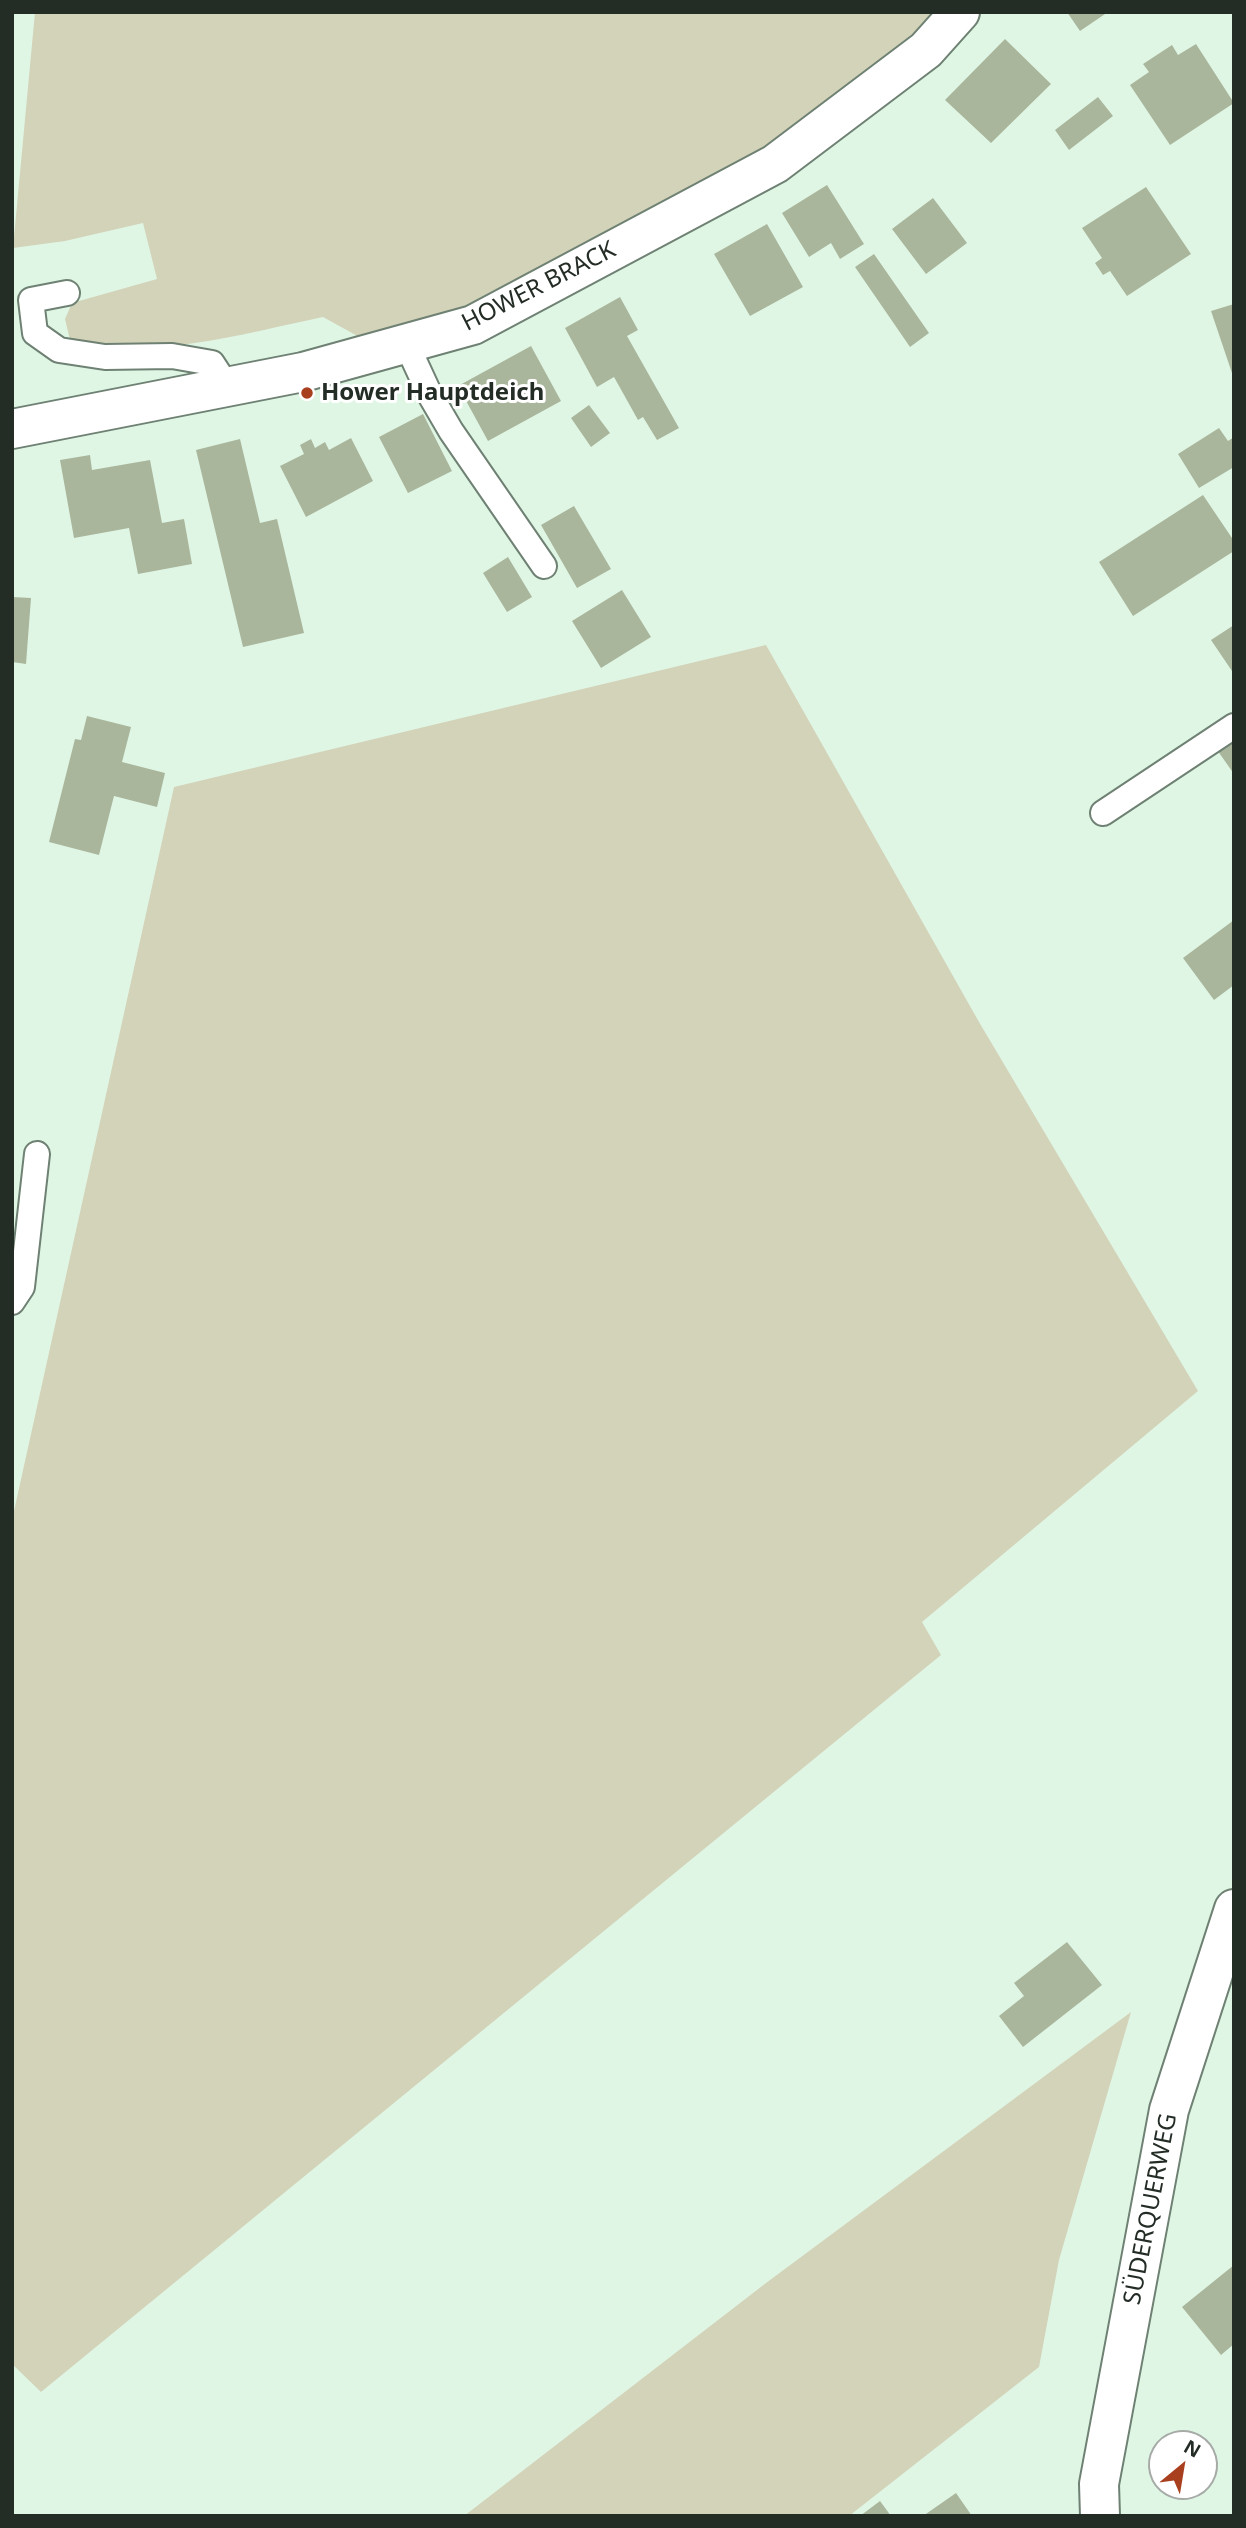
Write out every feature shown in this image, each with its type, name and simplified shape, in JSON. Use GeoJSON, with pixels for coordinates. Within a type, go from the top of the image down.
{"type":"FeatureCollection","features":[{"type":"Feature","properties":{"kind":"street","name":"HOWER BRACK"},"geometry":{"type":"LineString","coordinates":[[12,429],[303,372],[473,325],[775,164],[926,50],[960,12]]}},
{"type":"Feature","properties":{"kind":"street","name":"SÜDERQUERWEG"},"geometry":{"type":"LineString","coordinates":[[1100,2516],[1099,2484],[1169,2110],[1234,1909]]}},
{"type":"Feature","properties":{"kind":"lane"},"geometry":{"type":"LineString","coordinates":[[67,293],[31,299],[34,334],[59,350],[105,357],[172,356],[212,363],[227,386]]}},
{"type":"Feature","properties":{"kind":"lane"},"geometry":{"type":"LineString","coordinates":[[406,343],[430,395],[451,431],[544,566]]}},
{"type":"Feature","properties":{"kind":"lane"},"geometry":{"type":"LineString","coordinates":[[1103,813],[1234,726]]}},
{"type":"Feature","properties":{"kind":"lane"},"geometry":{"type":"LineString","coordinates":[[12,1302],[22,1287],[37,1154]]}},
{"type":"Feature","properties":{"kind":"green space"},"geometry":{"type":"Polygon","coordinates":[[[35,12],[939,12],[916,41],[767,148],[465,306],[361,338],[323,317],[197,343],[133,348],[70,340],[65,319],[72,303],[157,279],[143,223],[65,241],[13,248],[35,12]]]}},
{"type":"Feature","properties":{"kind":"green space"},"geometry":{"type":"Polygon","coordinates":[[[766,645],[979,1022],[1198,1391],[922,1622],[941,1655],[41,2392],[12,2364],[12,1520],[174,787],[766,645]]]}},
{"type":"Feature","properties":{"kind":"green space"},"geometry":{"type":"Polygon","coordinates":[[[1131,2012],[1059,2260],[1039,2367],[849,2516],[464,2516],[766,2283],[1131,2012]]]}},
{"type":"Feature","properties":{"kind":"building"},"geometry":{"type":"Polygon","coordinates":[[[1067,12],[1108,12],[1080,31],[1067,12]]]}},
{"type":"Feature","properties":{"kind":"building"},"geometry":{"type":"Polygon","coordinates":[[[1005,39],[1051,84],[991,143],[945,100],[1005,39]]]}},
{"type":"Feature","properties":{"kind":"building"},"geometry":{"type":"Polygon","coordinates":[[[1196,44],[1234,103],[1170,145],[1130,85],[1149,72],[1143,64],[1172,45],[1178,55],[1196,44]]]}},
{"type":"Feature","properties":{"kind":"building"},"geometry":{"type":"Polygon","coordinates":[[[1098,97],[1113,116],[1069,150],[1055,130],[1098,97]]]}},
{"type":"Feature","properties":{"kind":"building"},"geometry":{"type":"Polygon","coordinates":[[[827,185],[864,244],[840,259],[831,243],[809,257],[782,213],[827,185]]]}},
{"type":"Feature","properties":{"kind":"building"},"geometry":{"type":"Polygon","coordinates":[[[1146,187],[1191,254],[1127,296],[1110,271],[1103,275],[1095,263],[1102,258],[1082,228],[1146,187]]]}},
{"type":"Feature","properties":{"kind":"building"},"geometry":{"type":"Polygon","coordinates":[[[933,198],[967,243],[926,274],[892,229],[933,198]]]}},
{"type":"Feature","properties":{"kind":"building"},"geometry":{"type":"Polygon","coordinates":[[[767,224],[803,287],[750,316],[714,254],[767,224]]]}},
{"type":"Feature","properties":{"kind":"building"},"geometry":{"type":"Polygon","coordinates":[[[874,254],[929,333],[910,347],[855,267],[874,254]]]}},
{"type":"Feature","properties":{"kind":"building"},"geometry":{"type":"Polygon","coordinates":[[[620,297],[638,330],[627,336],[679,428],[657,440],[643,417],[638,420],[614,377],[597,387],[565,328],[620,297]]]}},
{"type":"Feature","properties":{"kind":"building"},"geometry":{"type":"Polygon","coordinates":[[[1234,304],[1234,376],[1233,376],[1211,311],[1234,304]]]}},
{"type":"Feature","properties":{"kind":"building"},"geometry":{"type":"Polygon","coordinates":[[[531,346],[561,401],[488,441],[458,386],[531,346]]]}},
{"type":"Feature","properties":{"kind":"building"},"geometry":{"type":"Polygon","coordinates":[[[589,405],[610,433],[591,447],[571,418],[589,405]]]}},
{"type":"Feature","properties":{"kind":"building"},"geometry":{"type":"Polygon","coordinates":[[[423,414],[452,471],[408,493],[379,437],[423,414]]]}},
{"type":"Feature","properties":{"kind":"building"},"geometry":{"type":"Polygon","coordinates":[[[1219,428],[1228,441],[1234,437],[1234,467],[1199,488],[1178,454],[1219,428]]]}},
{"type":"Feature","properties":{"kind":"building"},"geometry":{"type":"Polygon","coordinates":[[[351,438],[373,481],[306,517],[280,466],[304,454],[300,445],[311,439],[315,448],[325,442],[329,450],[351,438]]]}},
{"type":"Feature","properties":{"kind":"building"},"geometry":{"type":"Polygon","coordinates":[[[240,439],[260,523],[277,519],[304,633],[243,647],[196,450],[240,439]]]}},
{"type":"Feature","properties":{"kind":"building"},"geometry":{"type":"Polygon","coordinates":[[[90,455],[92,470],[150,460],[162,523],[184,519],[192,564],[138,574],[129,528],[74,538],[60,460],[90,455]]]}},
{"type":"Feature","properties":{"kind":"building"},"geometry":{"type":"Polygon","coordinates":[[[1203,495],[1234,541],[1234,551],[1133,616],[1099,562],[1203,495]]]}},
{"type":"Feature","properties":{"kind":"building"},"geometry":{"type":"Polygon","coordinates":[[[574,506],[611,569],[577,588],[541,525],[574,506]]]}},
{"type":"Feature","properties":{"kind":"building"},"geometry":{"type":"Polygon","coordinates":[[[508,557],[532,597],[507,612],[483,573],[508,557]]]}},
{"type":"Feature","properties":{"kind":"building"},"geometry":{"type":"Polygon","coordinates":[[[622,590],[651,637],[601,668],[572,621],[622,590]]]}},
{"type":"Feature","properties":{"kind":"building"},"geometry":{"type":"Polygon","coordinates":[[[12,597],[31,598],[26,664],[12,662],[12,597]]]}},
{"type":"Feature","properties":{"kind":"building"},"geometry":{"type":"Polygon","coordinates":[[[1234,625],[1234,674],[1211,640],[1234,625]]]}},
{"type":"Feature","properties":{"kind":"building"},"geometry":{"type":"Polygon","coordinates":[[[87,716],[131,727],[122,762],[165,773],[157,807],[114,796],[99,855],[49,842],[75,739],[81,740],[87,716]]]}},
{"type":"Feature","properties":{"kind":"building"},"geometry":{"type":"Polygon","coordinates":[[[1234,734],[1234,774],[1215,747],[1234,734]]]}},
{"type":"Feature","properties":{"kind":"building"},"geometry":{"type":"Polygon","coordinates":[[[1234,920],[1234,985],[1214,1000],[1183,958],[1234,920]]]}},
{"type":"Feature","properties":{"kind":"building"},"geometry":{"type":"Polygon","coordinates":[[[1067,1942],[1102,1985],[1023,2047],[999,2016],[1024,1996],[1014,1983],[1067,1942]]]}},
{"type":"Feature","properties":{"kind":"building"},"geometry":{"type":"Polygon","coordinates":[[[1234,2265],[1234,2344],[1221,2355],[1182,2307],[1234,2265]]]}},
{"type":"Feature","properties":{"kind":"building"},"geometry":{"type":"Polygon","coordinates":[[[956,2493],[972,2516],[923,2516],[956,2493]]]}},
{"type":"Feature","properties":{"kind":"building"},"geometry":{"type":"Polygon","coordinates":[[[880,2501],[891,2516],[860,2516],[880,2501]]]}},
{"type":"Feature","properties":{"kind":"place","name":"Hower Hauptdeich"},"geometry":{"type":"Point","coordinates":[307,393]}}]}
